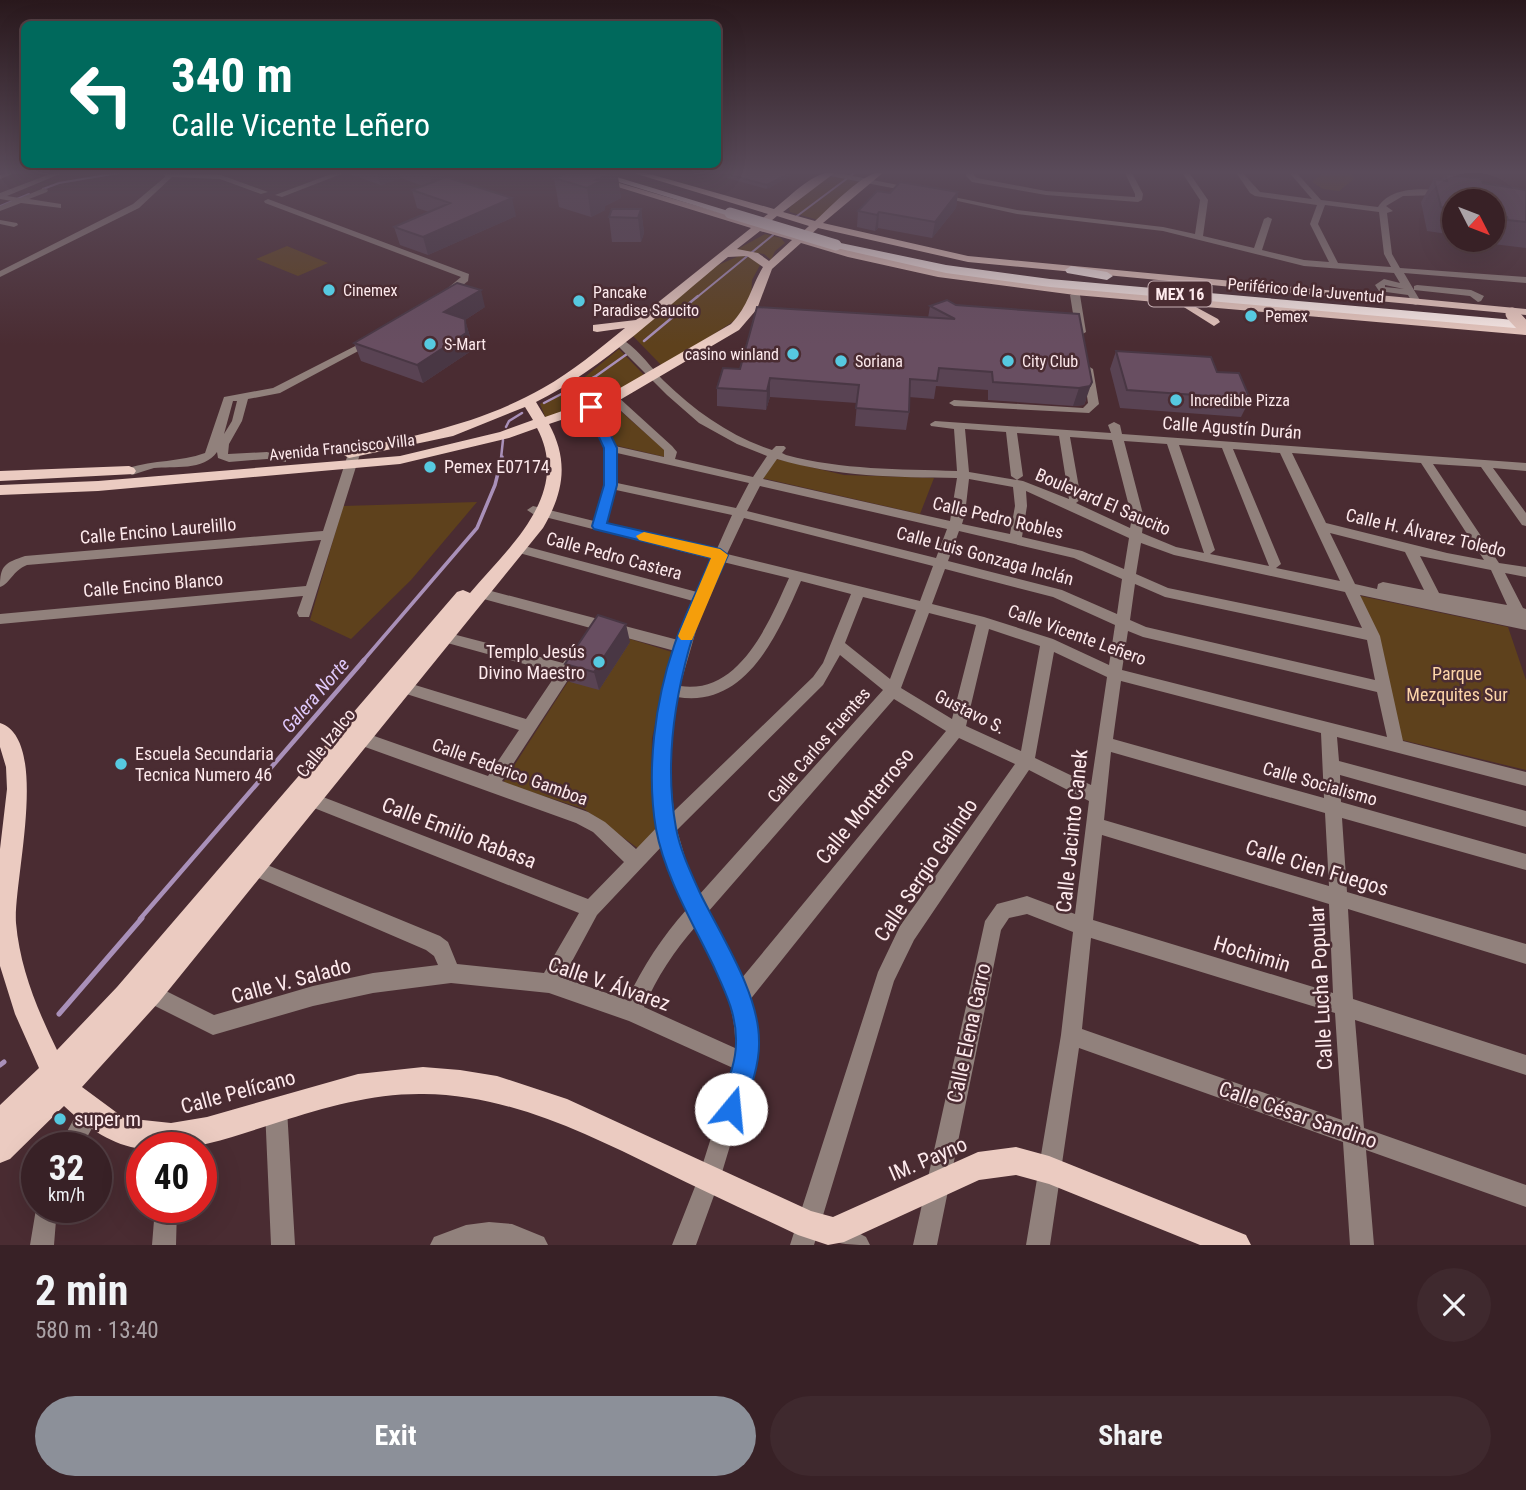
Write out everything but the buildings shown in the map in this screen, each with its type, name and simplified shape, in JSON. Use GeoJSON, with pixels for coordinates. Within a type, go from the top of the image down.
{"type":"FeatureCollection","features":[{"type":"Feature","properties":{"kind":"highway","name":"MEX 16"},"geometry":{"type":"LineString","coordinates":[[793,229],[837,243]]}},
{"type":"Feature","properties":{"kind":"highway","name":"Periférico de la Juventud"},"geometry":{"type":"LineString","coordinates":[[837,243],[946,269],[1049,283],[1523,319]]}},
{"type":"Feature","properties":{"kind":"highway","name":"Periférico de la Juventud"},"geometry":{"type":"LineString","coordinates":[[837,243],[973,266],[1523,319]]}},
{"type":"Feature","properties":{"kind":"highway"},"geometry":{"type":"LineString","coordinates":[[1070,270],[1174,286]]}},
{"type":"Feature","properties":{"kind":"highway"},"geometry":{"type":"LineString","coordinates":[[1049,283],[1167,299]]}},
{"type":"Feature","properties":{"kind":"main road"},"geometry":{"type":"LineString","coordinates":[[740,229],[747,250],[762,259],[768,267]]}},
{"type":"Feature","properties":{"kind":"main road","name":"Avenida Francisco Villa"},"geometry":{"type":"LineString","coordinates":[[0,490],[98,486],[353,459],[447,433],[524,404],[572,376],[724,254],[747,250],[757,229]]}},
{"type":"Feature","properties":{"kind":"main road"},"geometry":{"type":"LineString","coordinates":[[762,229],[799,240],[1070,270],[1412,292],[1429,303],[1523,319]]}},
{"type":"Feature","properties":{"kind":"main road"},"geometry":{"type":"LineString","coordinates":[[538,430],[613,398],[717,338],[744,318],[755,302],[760,281],[768,267],[811,229]]}},
{"type":"Feature","properties":{"kind":"main road"},"geometry":{"type":"LineString","coordinates":[[821,229],[837,243],[899,267],[964,278],[1460,325],[1492,332],[1526,344]]}},
{"type":"Feature","properties":{"kind":"main road"},"geometry":{"type":"LineString","coordinates":[[835,229],[837,243]]}},
{"type":"Feature","properties":{"kind":"main road"},"geometry":{"type":"LineString","coordinates":[[783,255],[837,243]]}},
{"type":"Feature","properties":{"kind":"main road"},"geometry":{"type":"LineString","coordinates":[[1167,299],[1194,309],[1214,322]]}},
{"type":"Feature","properties":{"kind":"main road"},"geometry":{"type":"LineString","coordinates":[[1460,325],[1523,319]]}},
{"type":"Feature","properties":{"kind":"main road"},"geometry":{"type":"LineString","coordinates":[[597,328],[640,322]]}},
{"type":"Feature","properties":{"kind":"main road"},"geometry":{"type":"LineString","coordinates":[[496,416],[499,399]]}},
{"type":"Feature","properties":{"kind":"main road","name":"Calle Izalco"},"geometry":{"type":"LineString","coordinates":[[0,1123],[59,1080],[150,993],[517,548],[557,479],[555,447],[538,430],[524,404]]}},
{"type":"Feature","properties":{"kind":"main road","name":"Avenida Francisco Villa"},"geometry":{"type":"LineString","coordinates":[[0,476],[132,471],[282,460],[424,456],[512,432],[538,430]]}},
{"type":"Feature","properties":{"kind":"main road","name":"Calle Izalco"},"geometry":{"type":"LineString","coordinates":[[0,1149],[539,511]]}},
{"type":"Feature","properties":{"kind":"main road","name":"Calle Pelícano"},"geometry":{"type":"LineString","coordinates":[[0,731],[15,760],[16,787],[4,903],[16,989],[59,1080],[90,1112],[128,1132]]}},
{"type":"Feature","properties":{"kind":"main road","name":"Calle Pelícano"},"geometry":{"type":"LineString","coordinates":[[208,1132],[324,1095],[386,1083],[436,1080],[501,1089],[597,1124],[826,1237]]}},
{"type":"Feature","properties":{"kind":"main road","name":"IM. Payno"},"geometry":{"type":"LineString","coordinates":[[826,1237],[938,1183],[998,1161],[1016,1161],[1049,1170],[1236,1245]]}},
{"type":"Feature","properties":{"kind":"street"},"geometry":{"type":"LineString","coordinates":[[0,267],[80,229]]}},
{"type":"Feature","properties":{"kind":"street"},"geometry":{"type":"LineString","coordinates":[[0,274],[92,229]]}},
{"type":"Feature","properties":{"kind":"street"},"geometry":{"type":"LineString","coordinates":[[1162,229],[1293,262],[1526,280]]}},
{"type":"Feature","properties":{"kind":"street"},"geometry":{"type":"LineString","coordinates":[[1199,237],[1200,229]]}},
{"type":"Feature","properties":{"kind":"street"},"geometry":{"type":"LineString","coordinates":[[1257,253],[1265,229]]}},
{"type":"Feature","properties":{"kind":"street"},"geometry":{"type":"LineString","coordinates":[[1317,229],[1335,266]]}},
{"type":"Feature","properties":{"kind":"street"},"geometry":{"type":"LineString","coordinates":[[1388,229],[1395,269],[1412,292]]}},
{"type":"Feature","properties":{"kind":"street"},"geometry":{"type":"LineString","coordinates":[[348,230],[466,276],[464,281],[436,300]]}},
{"type":"Feature","properties":{"kind":"street"},"geometry":{"type":"LineString","coordinates":[[1390,247],[1406,270],[1412,292]]}},
{"type":"Feature","properties":{"kind":"street"},"geometry":{"type":"LineString","coordinates":[[1412,292],[1433,289]]}},
{"type":"Feature","properties":{"kind":"street"},"geometry":{"type":"LineString","coordinates":[[1075,298],[1083,340]]}},
{"type":"Feature","properties":{"kind":"street"},"geometry":{"type":"LineString","coordinates":[[132,471],[151,465],[187,463],[209,455],[215,448],[228,399],[242,402],[273,398],[379,337]]}},
{"type":"Feature","properties":{"kind":"street","name":"Boulevard El Saucito"},"geometry":{"type":"LineString","coordinates":[[620,338],[703,421],[744,443],[849,471],[962,471],[1018,480],[1075,499],[1136,532],[1347,584]]}},
{"type":"Feature","properties":{"kind":"street"},"geometry":{"type":"LineString","coordinates":[[954,403],[1085,411],[1094,404],[1087,362]]}},
{"type":"Feature","properties":{"kind":"street"},"geometry":{"type":"LineString","coordinates":[[613,398],[668,448],[671,452],[669,462]]}},
{"type":"Feature","properties":{"kind":"street"},"geometry":{"type":"LineString","coordinates":[[242,402],[233,427],[223,444],[220,453],[222,456],[238,458],[273,454],[282,460]]}},
{"type":"Feature","properties":{"kind":"street"},"geometry":{"type":"LineString","coordinates":[[591,407],[611,448],[611,485],[599,526]]}},
{"type":"Feature","properties":{"kind":"street"},"geometry":{"type":"LineString","coordinates":[[225,410],[231,418],[229,424],[233,427]]}},
{"type":"Feature","properties":{"kind":"street","name":"Calle Agustín Durán"},"geometry":{"type":"LineString","coordinates":[[935,424],[1064,433],[1116,431],[1172,442],[1526,467]]}},
{"type":"Feature","properties":{"kind":"street","name":"Calle Carlos Fuentes"},"geometry":{"type":"LineString","coordinates":[[632,1012],[659,957],[893,690],[955,526],[962,491],[959,425]]}},
{"type":"Feature","properties":{"kind":"street"},"geometry":{"type":"LineString","coordinates":[[1011,429],[1021,506],[1015,540]]}},
{"type":"Feature","properties":{"kind":"street","name":"Calle Jacinto Canek"},"geometry":{"type":"LineString","coordinates":[[1038,1245],[1071,1035],[1085,927],[1097,797],[1136,532],[1134,499],[1116,431]]}},
{"type":"Feature","properties":{"kind":"street"},"geometry":{"type":"LineString","coordinates":[[1064,433],[1075,499]]}},
{"type":"Feature","properties":{"kind":"street"},"geometry":{"type":"LineString","coordinates":[[1172,442],[1209,550]]}},
{"type":"Feature","properties":{"kind":"street"},"geometry":{"type":"LineString","coordinates":[[1226,445],[1274,564]]}},
{"type":"Feature","properties":{"kind":"street","name":"Calle Pedro Robles"},"geometry":{"type":"LineString","coordinates":[[611,448],[1085,556],[1165,592],[1373,636]]}},
{"type":"Feature","properties":{"kind":"street"},"geometry":{"type":"LineString","coordinates":[[1284,449],[1373,636],[1396,744]]}},
{"type":"Feature","properties":{"kind":"street"},"geometry":{"type":"LineString","coordinates":[[684,1245],[709,1179],[745,1063],[748,1043],[747,1023],[739,997],[697,912],[666,830],[661,772],[663,731],[670,690],[682,647],[740,513],[777,451]]}},
{"type":"Feature","properties":{"kind":"street"},"geometry":{"type":"LineString","coordinates":[[303,613],[353,459]]}},
{"type":"Feature","properties":{"kind":"street"},"geometry":{"type":"LineString","coordinates":[[1425,460],[1496,568],[1524,622]]}},
{"type":"Feature","properties":{"kind":"street"},"geometry":{"type":"LineString","coordinates":[[1485,465],[1526,522]]}},
{"type":"Feature","properties":{"kind":"street","name":"Boulevard El Saucito"},"geometry":{"type":"LineString","coordinates":[[1018,480],[1193,556],[1347,584],[1524,622]]}},
{"type":"Feature","properties":{"kind":"street","name":"Calle Luis Gonzaga Inclán"},"geometry":{"type":"LineString","coordinates":[[611,485],[740,513],[1069,597],[1143,632],[1385,688]]}},
{"type":"Feature","properties":{"kind":"street","name":"Calle Vicente Leñero"},"geometry":{"type":"LineString","coordinates":[[539,511],[984,622],[1048,643],[1115,674],[1526,779]]}},
{"type":"Feature","properties":{"kind":"street","name":"Calle H. Álvarez Toledo"},"geometry":{"type":"LineString","coordinates":[[1319,526],[1410,549],[1526,572]]}},
{"type":"Feature","properties":{"kind":"street","name":"Calle Encino Laurelillo"},"geometry":{"type":"LineString","coordinates":[[0,582],[12,566],[25,561],[328,535]]}},
{"type":"Feature","properties":{"kind":"street","name":"Calle Pedro Castera"},"geometry":{"type":"LineString","coordinates":[[517,548],[702,598]]}},
{"type":"Feature","properties":{"kind":"street"},"geometry":{"type":"LineString","coordinates":[[1410,549],[1436,603]]}},
{"type":"Feature","properties":{"kind":"street"},"geometry":{"type":"LineString","coordinates":[[670,690],[695,693],[716,688],[728,681],[766,642],[797,576]]}},
{"type":"Feature","properties":{"kind":"street","name":"Calle Encino Blanco"},"geometry":{"type":"LineString","coordinates":[[0,619],[310,590]]}},
{"type":"Feature","properties":{"kind":"street"},"geometry":{"type":"LineString","coordinates":[[549,983],[591,909],[666,830],[818,681],[828,665],[859,591]]}},
{"type":"Feature","properties":{"kind":"street"},"geometry":{"type":"LineString","coordinates":[[480,593],[682,647]]}},
{"type":"Feature","properties":{"kind":"street","name":"Calle Monterroso"},"geometry":{"type":"LineString","coordinates":[[739,997],[957,729],[984,622]]}},
{"type":"Feature","properties":{"kind":"street"},"geometry":{"type":"LineString","coordinates":[[491,785],[597,623]]}},
{"type":"Feature","properties":{"kind":"street"},"geometry":{"type":"LineString","coordinates":[[445,638],[567,670]]}},
{"type":"Feature","properties":{"kind":"street","name":"Calle Sergio Galindo"},"geometry":{"type":"LineString","coordinates":[[826,1237],[885,979],[907,933],[1027,760],[1048,643]]}},
{"type":"Feature","properties":{"kind":"street","name":"Gustavo S."},"geometry":{"type":"LineString","coordinates":[[836,645],[893,690],[957,729],[1027,760],[1097,797]]}},
{"type":"Feature","properties":{"kind":"street"},"geometry":{"type":"LineString","coordinates":[[402,687],[530,727]]}},
{"type":"Feature","properties":{"kind":"street","name":"Calle Lucha Popular"},"geometry":{"type":"LineString","coordinates":[[1329,727],[1352,1134],[1362,1245]]}},
{"type":"Feature","properties":{"kind":"street","name":"Calle Federico Gamboa"},"geometry":{"type":"LineString","coordinates":[[360,738],[582,817],[599,827],[636,861]]}},
{"type":"Feature","properties":{"kind":"street","name":"Calle Socialismo"},"geometry":{"type":"LineString","coordinates":[[1104,743],[1526,862]]}},
{"type":"Feature","properties":{"kind":"street"},"geometry":{"type":"LineString","coordinates":[[1331,766],[1526,819]]}},
{"type":"Feature","properties":{"kind":"street","name":"Calle Emilio Rabasa"},"geometry":{"type":"LineString","coordinates":[[310,799],[591,909]]}},
{"type":"Feature","properties":{"kind":"street","name":"Calle Cien Fuegos"},"geometry":{"type":"LineString","coordinates":[[1095,825],[1526,954]]}},
{"type":"Feature","properties":{"kind":"street"},"geometry":{"type":"LineString","coordinates":[[253,867],[433,943],[441,949],[451,973]]}},
{"type":"Feature","properties":{"kind":"street","name":"Calle Elena Garro"},"geometry":{"type":"LineString","coordinates":[[925,1245],[994,921],[1010,907],[1027,905],[1085,927]]}},
{"type":"Feature","properties":{"kind":"street","name":"Hochimin"},"geometry":{"type":"LineString","coordinates":[[1085,927],[1526,1065]]}},
{"type":"Feature","properties":{"kind":"street","name":"Calle V. Álvarez"},"geometry":{"type":"LineString","coordinates":[[451,973],[549,983],[632,1012],[745,1063]]}},
{"type":"Feature","properties":{"kind":"street","name":"Calle V. Salado"},"geometry":{"type":"LineString","coordinates":[[150,993],[213,1025],[349,988],[451,973]]}},
{"type":"Feature","properties":{"kind":"street","name":"Calle César Sandino"},"geometry":{"type":"LineString","coordinates":[[1071,1035],[1526,1196]]}},
{"type":"Feature","properties":{"kind":"street"},"geometry":{"type":"LineString","coordinates":[[276,1109],[283,1245]]}},
{"type":"Feature","properties":{"kind":"street"},"geometry":{"type":"LineString","coordinates":[[78,1132],[90,1112]]}},
{"type":"Feature","properties":{"kind":"street"},"geometry":{"type":"LineString","coordinates":[[42,1245],[44,1223]]}},
{"type":"Feature","properties":{"kind":"street"},"geometry":{"type":"LineString","coordinates":[[164,1245],[165,1223]]}},
{"type":"Feature","properties":{"kind":"street"},"geometry":{"type":"LineString","coordinates":[[442,1245],[477,1233],[497,1232],[522,1238],[536,1245]]}},
{"type":"Feature","properties":{"kind":"green space"},"geometry":{"type":"Polygon","coordinates":[[[765,234],[781,238],[785,243],[775,251],[771,260],[764,254],[736,250],[765,234]]]}},
{"type":"Feature","properties":{"kind":"green space"},"geometry":{"type":"Polygon","coordinates":[[[287,246],[328,263],[298,276],[256,259],[287,246]]]}},
{"type":"Feature","properties":{"kind":"green space"},"geometry":{"type":"Polygon","coordinates":[[[739,256],[752,256],[760,265],[752,280],[751,299],[734,321],[663,367],[632,335],[716,266],[739,256]]]}},
{"type":"Feature","properties":{"kind":"green space"},"geometry":{"type":"Polygon","coordinates":[[[619,349],[646,377],[608,396],[546,419],[540,404],[575,385],[619,349]]]}},
{"type":"Feature","properties":{"kind":"green space"},"geometry":{"type":"Polygon","coordinates":[[[611,403],[666,451],[665,457],[614,445],[599,411],[599,408],[611,403]]]}},
{"type":"Feature","properties":{"kind":"green space"},"geometry":{"type":"Polygon","coordinates":[[[776,459],[844,475],[934,478],[920,514],[762,478],[776,459]]]}},
{"type":"Feature","properties":{"kind":"green space"},"geometry":{"type":"Polygon","coordinates":[[[477,502],[411,580],[351,639],[310,620],[343,506],[477,502]]]}},
{"type":"Feature","properties":{"kind":"green space","name":"Parque Mezquites Sur"},"geometry":{"type":"Polygon","coordinates":[[[1356,595],[1508,627],[1526,680],[1526,770],[1402,740],[1356,595]]]}},
{"type":"Feature","properties":{"kind":"green space"},"geometry":{"type":"Polygon","coordinates":[[[601,630],[672,652],[652,738],[651,779],[657,830],[639,849],[584,809],[503,783],[601,630]]]}},
{"type":"Feature","properties":{"kind":"waterway","name":"Galera Norte"},"geometry":{"type":"LineString","coordinates":[[696,298],[773,235]]}},
{"type":"Feature","properties":{"kind":"waterway","name":"Galera Norte"},"geometry":{"type":"LineString","coordinates":[[644,341],[698,296]]}},
{"type":"Feature","properties":{"kind":"waterway","name":"Galera Norte"},"geometry":{"type":"LineString","coordinates":[[544,403],[596,376],[627,354]]}},
{"type":"Feature","properties":{"kind":"waterway","name":"Galera Norte"},"geometry":{"type":"LineString","coordinates":[[506,427],[509,421],[522,413]]}},
{"type":"Feature","properties":{"kind":"waterway","name":"Galera Norte"},"geometry":{"type":"LineString","coordinates":[[501,458],[503,440]]}},
{"type":"Feature","properties":{"kind":"waterway","name":"Galera Norte"},"geometry":{"type":"LineString","coordinates":[[362,662],[477,528],[495,485],[502,457]]}},
{"type":"Feature","properties":{"kind":"waterway","name":"Galera Norte"},"geometry":{"type":"LineString","coordinates":[[140,919],[364,660]]}},
{"type":"Feature","properties":{"kind":"waterway","name":"Galera Norte"},"geometry":{"type":"LineString","coordinates":[[59,1014],[142,918]]}},
{"type":"Feature","properties":{"kind":"waterway","name":"Galera Norte"},"geometry":{"type":"LineString","coordinates":[[0,1065],[4,1062]]}},
{"type":"Feature","properties":{"kind":"slow traffic"},"geometry":{"type":"LineString","coordinates":[[644,536],[720,555],[686,636]]}},
{"type":"Feature","properties":{"kind":"place","name":"Cinemex"},"geometry":{"type":"Point","coordinates":[329,290]}},
{"type":"Feature","properties":{"kind":"place","name":"Pancake Paradise Saucito"},"geometry":{"type":"Point","coordinates":[579,301]}},
{"type":"Feature","properties":{"kind":"place","name":"Pemex"},"geometry":{"type":"Point","coordinates":[1251,316]}},
{"type":"Feature","properties":{"kind":"place","name":"S-Mart"},"geometry":{"type":"Point","coordinates":[430,344]}},
{"type":"Feature","properties":{"kind":"place","name":"casino winland"},"geometry":{"type":"Point","coordinates":[793,354]}},
{"type":"Feature","properties":{"kind":"place","name":"Soriana"},"geometry":{"type":"Point","coordinates":[841,361]}},
{"type":"Feature","properties":{"kind":"place","name":"City Club"},"geometry":{"type":"Point","coordinates":[1008,361]}},
{"type":"Feature","properties":{"kind":"place","name":"Incredible Pizza"},"geometry":{"type":"Point","coordinates":[1176,400]}},
{"type":"Feature","properties":{"kind":"place","name":"Pemex E07174"},"geometry":{"type":"Point","coordinates":[430,467]}},
{"type":"Feature","properties":{"kind":"place","name":"Templo Jesús Divino Maestro"},"geometry":{"type":"Point","coordinates":[599,662]}},
{"type":"Feature","properties":{"kind":"place","name":"Escuela Secundaria Tecnica Numero 46"},"geometry":{"type":"Point","coordinates":[121,764]}},
{"type":"Feature","properties":{"kind":"place","name":"super m"},"geometry":{"type":"Point","coordinates":[60,1119]}},
{"type":"Feature","properties":{"kind":"route"},"geometry":{"type":"LineString","coordinates":[[591,407],[611,448],[611,485],[599,526],[720,555],[682,647],[670,690],[663,731],[661,772],[666,830],[680,873],[739,997],[747,1023],[745,1063],[731,1109]]}}]}
